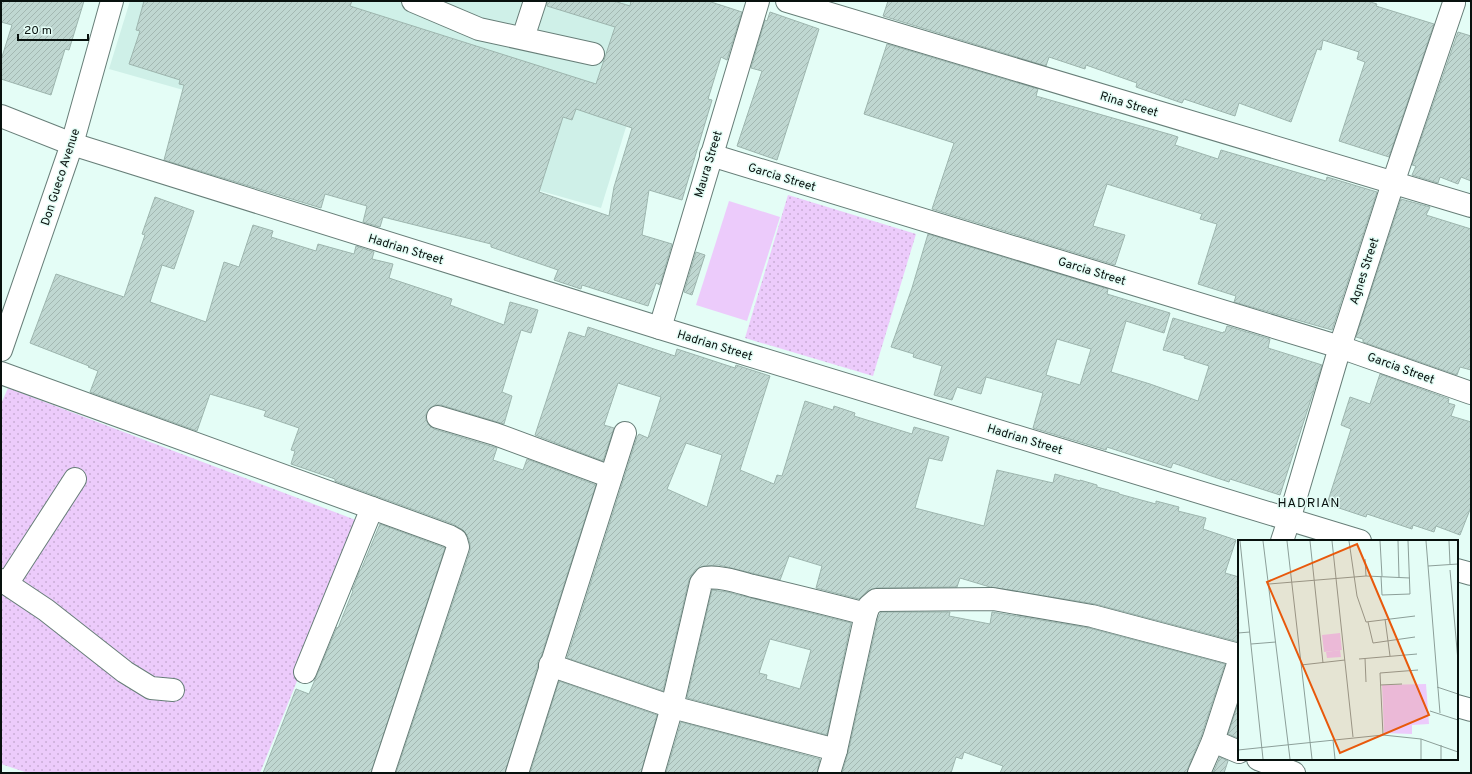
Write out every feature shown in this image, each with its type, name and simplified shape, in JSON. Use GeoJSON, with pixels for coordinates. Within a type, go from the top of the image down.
{"type":"FeatureCollection","features":[{"type":"Feature","properties":{"kind":"street","name":"Don Gueco Avenue"},"geometry":{"type":"LineString","coordinates":[[1,350],[72,144],[112,1]]}},
{"type":"Feature","properties":{"kind":"street"},"geometry":{"type":"LineString","coordinates":[[413,1],[479,29],[593,54]]}},
{"type":"Feature","properties":{"kind":"street"},"geometry":{"type":"LineString","coordinates":[[523,38],[535,1]]}},
{"type":"Feature","properties":{"kind":"street","name":"Maura Street"},"geometry":{"type":"LineString","coordinates":[[660,328],[758,1]]}},
{"type":"Feature","properties":{"kind":"street","name":"Rina Street"},"geometry":{"type":"LineString","coordinates":[[787,1],[1471,206]]}},
{"type":"Feature","properties":{"kind":"street","name":"Agnes Street"},"geometry":{"type":"LineString","coordinates":[[1282,540],[1340,346],[1392,183],[1457,4]]}},
{"type":"Feature","properties":{"kind":"street","name":"Hadrian Street"},"geometry":{"type":"LineString","coordinates":[[1,116],[72,144],[660,328],[1357,540]]}},
{"type":"Feature","properties":{"kind":"street","name":"Garcia Street"},"geometry":{"type":"LineString","coordinates":[[711,155],[1340,346],[1471,393]]}},
{"type":"Feature","properties":{"kind":"street"},"geometry":{"type":"LineString","coordinates":[[1,373],[449,536],[456,540],[458,547],[384,773]]}},
{"type":"Feature","properties":{"kind":"street"},"geometry":{"type":"LineString","coordinates":[[438,416],[495,434],[611,477]]}},
{"type":"Feature","properties":{"kind":"street"},"geometry":{"type":"LineString","coordinates":[[517,773],[550,665],[625,433]]}},
{"type":"Feature","properties":{"kind":"street"},"geometry":{"type":"LineString","coordinates":[[76,479],[4,582],[46,610],[125,672],[151,688],[173,690]]}},
{"type":"Feature","properties":{"kind":"street"},"geometry":{"type":"LineString","coordinates":[[305,672],[372,508]]}},
{"type":"Feature","properties":{"kind":"street"},"geometry":{"type":"LineString","coordinates":[[1458,570],[1471,574]]}},
{"type":"Feature","properties":{"kind":"street"},"geometry":{"type":"LineString","coordinates":[[653,773],[672,707],[701,583],[705,578],[712,577],[738,582],[866,614]]}},
{"type":"Feature","properties":{"kind":"street"},"geometry":{"type":"LineString","coordinates":[[829,773],[836,750],[866,614],[869,606],[876,600],[993,599],[1092,616],[1238,655]]}},
{"type":"Feature","properties":{"kind":"street"},"geometry":{"type":"LineString","coordinates":[[1200,773],[1213,741],[1238,664]]}},
{"type":"Feature","properties":{"kind":"street"},"geometry":{"type":"LineString","coordinates":[[550,665],[672,707],[836,750]]}},
{"type":"Feature","properties":{"kind":"street"},"geometry":{"type":"LineString","coordinates":[[1458,706],[1471,710]]}},
{"type":"Feature","properties":{"kind":"street"},"geometry":{"type":"LineString","coordinates":[[1213,741],[1238,752]]}},
{"type":"Feature","properties":{"kind":"street"},"geometry":{"type":"LineString","coordinates":[[1261,760],[1294,773]]}},
{"type":"Feature","properties":{"kind":"shaded area"},"geometry":{"type":"Polygon","coordinates":[[[130,1],[665,1],[601,208],[109,69],[130,1]]]}},
{"type":"Feature","properties":{"kind":"shaded area"},"geometry":{"type":"Polygon","coordinates":[[[788,195],[916,234],[873,376],[745,338],[788,195]]]}},
{"type":"Feature","properties":{"kind":"shaded area"},"geometry":{"type":"Polygon","coordinates":[[[729,201],[780,217],[747,321],[696,305],[729,201]]]}},
{"type":"Feature","properties":{"kind":"shaded area"},"geometry":{"type":"Polygon","coordinates":[[[8,388],[361,522],[260,773],[28,773],[1,764],[1,404],[8,388]]]}},
{"type":"Feature","properties":{"kind":"building"},"geometry":{"type":"Polygon","coordinates":[[[1,1],[84,1],[69,50],[65,49],[51,95],[1,79],[1,60],[12,25],[1,22],[1,1]]]}},
{"type":"Feature","properties":{"kind":"building"},"geometry":{"type":"Polygon","coordinates":[[[144,1],[352,1],[350,6],[596,84],[615,27],[547,6],[547,1],[614,1],[630,6],[631,1],[708,1],[742,12],[727,60],[721,57],[708,99],[712,100],[682,200],[649,190],[642,235],[672,244],[660,285],[656,283],[648,306],[582,285],[581,289],[554,280],[558,270],[491,247],[491,244],[383,217],[380,227],[363,222],[367,206],[325,194],[321,208],[164,160],[184,85],[179,84],[180,80],[129,64],[140,31],[136,30],[144,1]],[[576,109],[572,120],[563,117],[539,192],[609,216],[614,187],[632,128],[576,109]]]}},
{"type":"Feature","properties":{"kind":"building"},"geometry":{"type":"Polygon","coordinates":[[[888,1],[1367,1],[1377,4],[1376,6],[1434,24],[1389,157],[1339,141],[1365,62],[1357,59],[1359,52],[1323,40],[1321,50],[1317,49],[1291,122],[1239,103],[1235,116],[1184,99],[1182,103],[1136,87],[1137,83],[1086,65],[1085,69],[1049,57],[1046,66],[883,16],[888,1]]]}},
{"type":"Feature","properties":{"kind":"building"},"geometry":{"type":"Polygon","coordinates":[[[770,12],[819,29],[777,160],[737,146],[762,71],[751,68],[765,20],[767,21],[770,12]]]}},
{"type":"Feature","properties":{"kind":"building"},"geometry":{"type":"Polygon","coordinates":[[[1458,32],[1471,36],[1471,181],[1461,177],[1458,184],[1440,177],[1438,183],[1412,175],[1416,166],[1412,165],[1458,32]]]}},
{"type":"Feature","properties":{"kind":"building"},"geometry":{"type":"Polygon","coordinates":[[[887,44],[1038,89],[1036,96],[1178,137],[1175,145],[1218,159],[1221,150],[1326,181],[1327,177],[1377,192],[1332,330],[1234,302],[1236,296],[1198,284],[1217,224],[1200,219],[1202,214],[1107,184],[1093,226],[1125,235],[1115,265],[932,209],[954,143],[864,114],[887,44]]]}},
{"type":"Feature","properties":{"kind":"building"},"geometry":{"type":"Polygon","coordinates":[[[155,197],[194,211],[174,269],[162,265],[150,302],[206,322],[224,262],[239,267],[253,225],[273,231],[271,237],[316,251],[318,244],[354,254],[356,246],[374,252],[372,259],[393,264],[389,278],[452,299],[450,305],[504,325],[510,302],[538,310],[531,333],[521,330],[502,392],[512,396],[504,424],[441,405],[435,405],[430,408],[426,414],[426,420],[434,429],[497,448],[493,460],[523,470],[527,459],[596,485],[541,657],[538,661],[538,666],[505,773],[396,773],[470,551],[468,537],[463,530],[453,524],[335,481],[335,479],[291,464],[295,451],[291,450],[299,428],[264,416],[266,411],[210,394],[197,431],[90,392],[98,371],[30,343],[56,274],[124,297],[145,235],[142,234],[155,197]]]}},
{"type":"Feature","properties":{"kind":"building"},"geometry":{"type":"Polygon","coordinates":[[[1401,199],[1430,207],[1426,215],[1471,229],[1471,370],[1460,367],[1457,375],[1363,342],[1363,339],[1356,337],[1401,199]]]}},
{"type":"Feature","properties":{"kind":"building"},"geometry":{"type":"Polygon","coordinates":[[[928,234],[1108,289],[1107,294],[1170,313],[1164,333],[1126,321],[1111,372],[1198,401],[1209,366],[1184,358],[1185,356],[1163,350],[1173,318],[1223,333],[1225,332],[1227,326],[1270,339],[1268,348],[1322,365],[1280,495],[1230,479],[1229,482],[1173,463],[1171,468],[1107,447],[1106,450],[1033,428],[1043,393],[986,377],[981,394],[957,387],[952,400],[934,395],[942,366],[913,357],[914,354],[891,347],[912,288],[928,234]],[[1057,339],[1046,375],[1080,385],[1091,349],[1057,339]]]}},
{"type":"Feature","properties":{"kind":"building"},"geometry":{"type":"Polygon","coordinates":[[[696,252],[705,255],[692,295],[684,292],[696,252]]]}},
{"type":"Feature","properties":{"kind":"building"},"geometry":{"type":"Polygon","coordinates":[[[588,327],[675,356],[677,349],[735,368],[736,365],[770,376],[740,470],[774,484],[777,475],[782,476],[805,401],[833,410],[834,406],[855,413],[854,416],[912,434],[914,427],[949,437],[942,461],[929,458],[915,508],[984,526],[997,470],[1053,483],[1055,474],[1097,485],[1097,487],[1156,504],[1156,501],[1179,507],[1178,511],[1206,518],[1203,529],[1236,540],[1225,573],[1238,577],[1238,642],[1095,604],[990,587],[960,578],[957,587],[876,588],[868,591],[859,599],[816,588],[822,566],[789,556],[780,580],[719,565],[704,566],[695,570],[689,580],[663,691],[567,658],[637,437],[639,434],[648,438],[661,397],[618,383],[604,425],[614,428],[603,461],[535,435],[569,332],[585,337],[588,327]],[[686,443],[667,489],[707,507],[722,455],[686,443]]]}},
{"type":"Feature","properties":{"kind":"building"},"geometry":{"type":"Polygon","coordinates":[[[1380,374],[1449,399],[1448,403],[1455,405],[1451,416],[1471,422],[1471,507],[1460,535],[1436,526],[1434,532],[1413,525],[1412,529],[1367,514],[1366,517],[1327,504],[1351,429],[1341,425],[1350,397],[1370,404],[1380,374]]]}},
{"type":"Feature","properties":{"kind":"building"},"geometry":{"type":"Polygon","coordinates":[[[380,524],[445,548],[371,773],[263,773],[296,689],[309,694],[337,627],[338,628],[360,570],[380,524]]]}},
{"type":"Feature","properties":{"kind":"building"},"geometry":{"type":"Polygon","coordinates":[[[712,590],[727,592],[851,623],[827,735],[687,698],[712,590]],[[770,639],[759,673],[767,675],[766,679],[800,689],[811,650],[770,639]]]}},
{"type":"Feature","properties":{"kind":"building"},"geometry":{"type":"Polygon","coordinates":[[[881,612],[950,612],[949,616],[990,624],[992,612],[1089,628],[1225,664],[1201,737],[1187,773],[1000,773],[1003,766],[964,752],[962,759],[956,757],[951,773],[842,773],[848,753],[878,618],[881,612]]]}},
{"type":"Feature","properties":{"kind":"building"},"geometry":{"type":"Polygon","coordinates":[[[559,681],[657,715],[641,773],[530,773],[559,681]]]}},
{"type":"Feature","properties":{"kind":"building"},"geometry":{"type":"Polygon","coordinates":[[[1238,704],[1238,738],[1228,734],[1238,704]]]}},
{"type":"Feature","properties":{"kind":"building"},"geometry":{"type":"Polygon","coordinates":[[[681,722],[820,759],[817,773],[666,773],[681,722]]]}},
{"type":"Feature","properties":{"kind":"building"},"geometry":{"type":"Polygon","coordinates":[[[1220,757],[1228,761],[1224,773],[1213,773],[1220,757]]]}},
{"type":"Feature","properties":{"kind":"district","name":"HADRIAN"},"geometry":{"type":"Point","coordinates":[1309,502]}}]}
